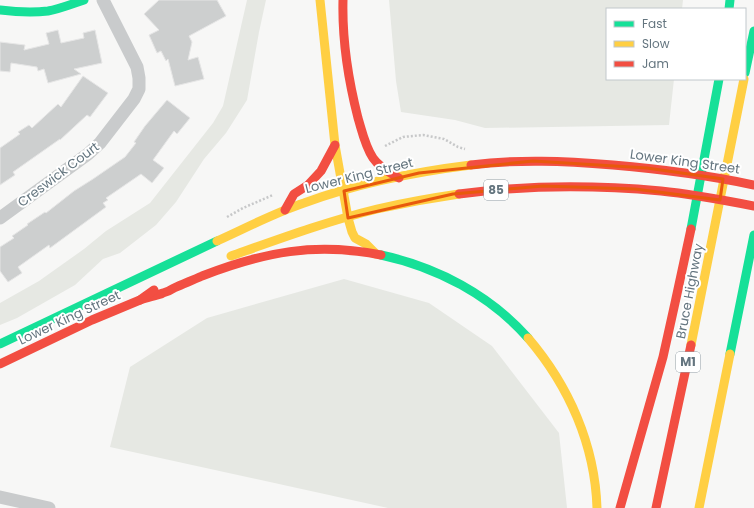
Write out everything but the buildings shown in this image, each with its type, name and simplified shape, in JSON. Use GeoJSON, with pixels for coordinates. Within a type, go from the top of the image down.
{"type":"FeatureCollection","features":[{"type":"Feature","properties":{"kind":"main road"},"geometry":{"type":"LineString","coordinates":[[0,10],[23,12],[47,11],[84,0]]}},
{"type":"Feature","properties":{"kind":"main road"},"geometry":{"type":"LineString","coordinates":[[320,0],[335,145],[348,218],[355,238],[366,244],[376,254]]}},
{"type":"Feature","properties":{"kind":"main road"},"geometry":{"type":"LineString","coordinates":[[343,0],[343,33],[348,73],[364,138],[368,150],[380,166],[399,178]]}},
{"type":"Feature","properties":{"kind":"main road"},"geometry":{"type":"LineString","coordinates":[[746,68],[754,32]]}},
{"type":"Feature","properties":{"kind":"main road"},"geometry":{"type":"LineString","coordinates":[[620,508],[653,394],[681,280],[719,80]]}},
{"type":"Feature","properties":{"kind":"main road","name":"Bruce Highway"},"geometry":{"type":"LineString","coordinates":[[656,508],[686,370],[744,80]]}},
{"type":"Feature","properties":{"kind":"main road"},"geometry":{"type":"LineString","coordinates":[[285,210],[294,194],[308,185],[321,171],[326,159],[335,145]]}},
{"type":"Feature","properties":{"kind":"main road","name":"Lower King Street"},"geometry":{"type":"LineString","coordinates":[[0,344],[246,227],[285,210],[344,191],[419,173],[483,164],[533,161],[574,162],[691,174],[754,185]]}},
{"type":"Feature","properties":{"kind":"main road","name":"Lower King Street"},"geometry":{"type":"LineString","coordinates":[[0,364],[92,320],[140,300],[155,289],[197,270],[267,243],[386,207],[453,194],[543,186],[606,187],[661,191],[754,206]]}},
{"type":"Feature","properties":{"kind":"main road"},"geometry":{"type":"LineString","coordinates":[[699,508],[754,235]]}},
{"type":"Feature","properties":{"kind":"main road"},"geometry":{"type":"LineString","coordinates":[[140,300],[158,295],[220,269],[287,251],[332,249],[376,254],[395,258],[436,272],[456,282],[495,306],[517,325],[532,341],[556,374],[566,391],[588,445],[596,488],[597,508]]}},
{"type":"Feature","properties":{"kind":"street","name":"Creswick Court"},"geometry":{"type":"LineString","coordinates":[[0,218],[88,154],[100,143],[134,99],[139,89],[137,67],[103,0]]}},
{"type":"Feature","properties":{"kind":"street"},"geometry":{"type":"LineString","coordinates":[[0,497],[49,508]]}},
{"type":"Feature","properties":{"kind":"highlighted area"},"geometry":{"type":"Polygon","coordinates":[[[533,161],[647,168],[723,179],[720,200],[635,189],[543,186],[453,194],[348,218],[344,191],[419,173],[533,161]]]}},
{"type":"Feature","properties":{"kind":"shaded area"},"geometry":{"type":"Polygon","coordinates":[[[247,0],[266,0],[247,100],[226,133],[204,159],[176,202],[156,225],[120,253],[103,259],[75,285],[17,318],[0,325],[0,303],[39,281],[84,249],[106,231],[150,203],[213,123],[223,106],[247,0]]]}},
{"type":"Feature","properties":{"kind":"shaded area"},"geometry":{"type":"Polygon","coordinates":[[[389,0],[683,0],[682,8],[606,8],[606,80],[674,80],[669,125],[485,128],[455,120],[401,112],[396,81],[389,0]]]}},
{"type":"Feature","properties":{"kind":"shaded area"},"geometry":{"type":"Polygon","coordinates":[[[344,279],[429,303],[492,346],[559,433],[567,508],[388,508],[110,447],[130,367],[207,318],[344,279]]]}},
{"type":"Feature","properties":{"kind":"traffic: fast"},"geometry":{"type":"LineString","coordinates":[[0,10],[24,12],[48,11],[62,8],[84,0]]}},
{"type":"Feature","properties":{"kind":"traffic: fast"},"geometry":{"type":"LineString","coordinates":[[729,8],[730,0]]}},
{"type":"Feature","properties":{"kind":"traffic: fast"},"geometry":{"type":"LineString","coordinates":[[746,68],[754,31]]}},
{"type":"Feature","properties":{"kind":"traffic: fast"},"geometry":{"type":"LineString","coordinates":[[691,229],[719,80]]}},
{"type":"Feature","properties":{"kind":"traffic: fast"},"geometry":{"type":"LineString","coordinates":[[730,354],[754,235]]}},
{"type":"Feature","properties":{"kind":"traffic: fast"},"geometry":{"type":"LineString","coordinates":[[0,344],[217,241]]}},
{"type":"Feature","properties":{"kind":"traffic: fast"},"geometry":{"type":"LineString","coordinates":[[381,255],[422,267],[461,285],[480,296],[497,309],[528,338]]}},
{"type":"Feature","properties":{"kind":"traffic: slow"},"geometry":{"type":"LineString","coordinates":[[320,0],[335,145],[348,218],[355,238],[366,244],[376,254]]}},
{"type":"Feature","properties":{"kind":"traffic: slow"},"geometry":{"type":"LineString","coordinates":[[691,345],[744,80]]}},
{"type":"Feature","properties":{"kind":"traffic: slow"},"geometry":{"type":"LineString","coordinates":[[217,241],[282,211],[324,196],[386,179],[471,165]]}},
{"type":"Feature","properties":{"kind":"traffic: slow"},"geometry":{"type":"LineString","coordinates":[[231,256],[340,219],[377,209],[459,194]]}},
{"type":"Feature","properties":{"kind":"traffic: slow"},"geometry":{"type":"LineString","coordinates":[[528,338],[556,376],[577,417],[591,462],[597,508]]}},
{"type":"Feature","properties":{"kind":"traffic: slow"},"geometry":{"type":"LineString","coordinates":[[699,508],[730,354]]}},
{"type":"Feature","properties":{"kind":"traffic: jam"},"geometry":{"type":"LineString","coordinates":[[343,0],[345,45],[349,74],[354,103],[364,138],[375,161],[384,169],[399,178]]}},
{"type":"Feature","properties":{"kind":"traffic: jam"},"geometry":{"type":"LineString","coordinates":[[285,210],[294,194],[308,185],[321,171],[335,145]]}},
{"type":"Feature","properties":{"kind":"traffic: jam"},"geometry":{"type":"LineString","coordinates":[[471,165],[524,161],[595,164],[648,168],[719,178],[754,185]]}},
{"type":"Feature","properties":{"kind":"traffic: jam"},"geometry":{"type":"LineString","coordinates":[[459,194],[509,189],[560,187],[636,189],[708,197],[754,206]]}},
{"type":"Feature","properties":{"kind":"traffic: jam"},"geometry":{"type":"LineString","coordinates":[[620,508],[663,357],[691,229]]}},
{"type":"Feature","properties":{"kind":"traffic: jam"},"geometry":{"type":"LineString","coordinates":[[140,300],[166,292],[202,276],[268,255],[334,249],[381,255]]}},
{"type":"Feature","properties":{"kind":"traffic: jam"},"geometry":{"type":"LineString","coordinates":[[0,364],[92,320],[140,300],[154,290]]}},
{"type":"Feature","properties":{"kind":"traffic: jam"},"geometry":{"type":"LineString","coordinates":[[656,508],[691,345]]}}]}
